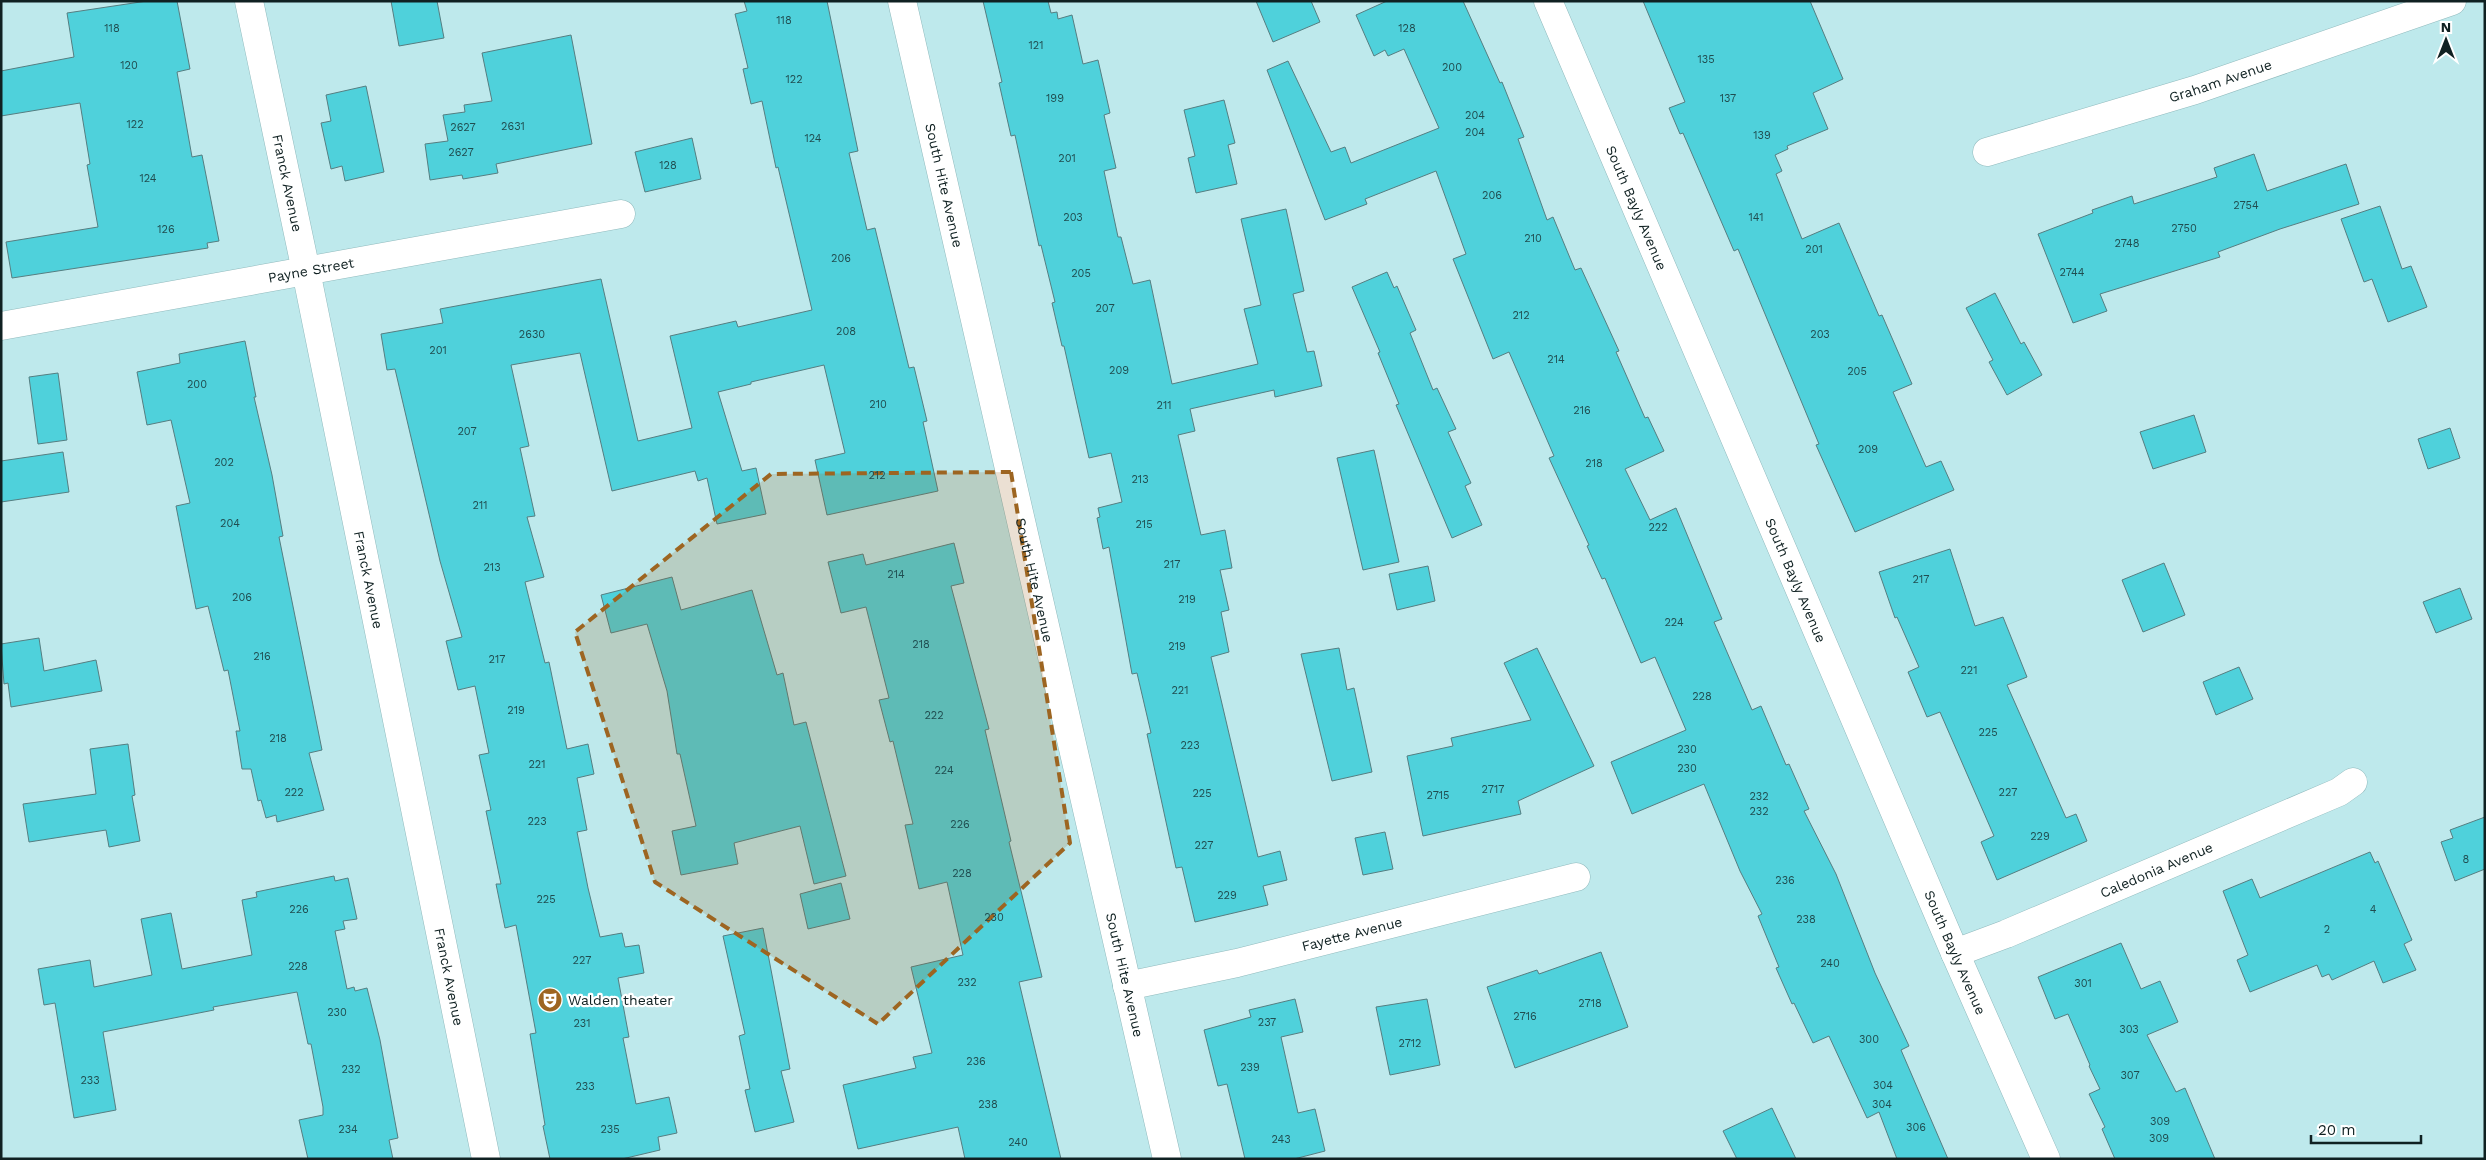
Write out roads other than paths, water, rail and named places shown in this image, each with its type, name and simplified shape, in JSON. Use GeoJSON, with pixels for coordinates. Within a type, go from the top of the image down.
{"type":"FeatureCollection","features":[{"type":"Feature","properties":{"kind":"street","name":"Franck Avenue"},"geometry":{"type":"LineString","coordinates":[[249,1],[306,272],[486,1159]]}},
{"type":"Feature","properties":{"kind":"street","name":"South Hite Avenue"},"geometry":{"type":"LineString","coordinates":[[902,1],[1167,1159]]}},
{"type":"Feature","properties":{"kind":"street","name":"South Bayly Avenue"},"geometry":{"type":"LineString","coordinates":[[1548,1],[1955,953],[2046,1159]]}},
{"type":"Feature","properties":{"kind":"street","name":"Graham Avenue"},"geometry":{"type":"LineString","coordinates":[[1987,152],[2195,90],[2452,1]]}},
{"type":"Feature","properties":{"kind":"street","name":"Payne Street"},"geometry":{"type":"LineString","coordinates":[[1,326],[622,214]]}},
{"type":"Feature","properties":{"kind":"street","name":"Caledonia Avenue"},"geometry":{"type":"LineString","coordinates":[[1955,953],[2006,934],[2339,792],[2352,782]]}},
{"type":"Feature","properties":{"kind":"street","name":"Fayette Avenue"},"geometry":{"type":"LineString","coordinates":[[1127,986],[1237,963],[1576,877]]}},
{"type":"Feature","properties":{"kind":"place","name":"Walden theater"},"geometry":{"type":"Point","coordinates":[550,1000]}}]}
